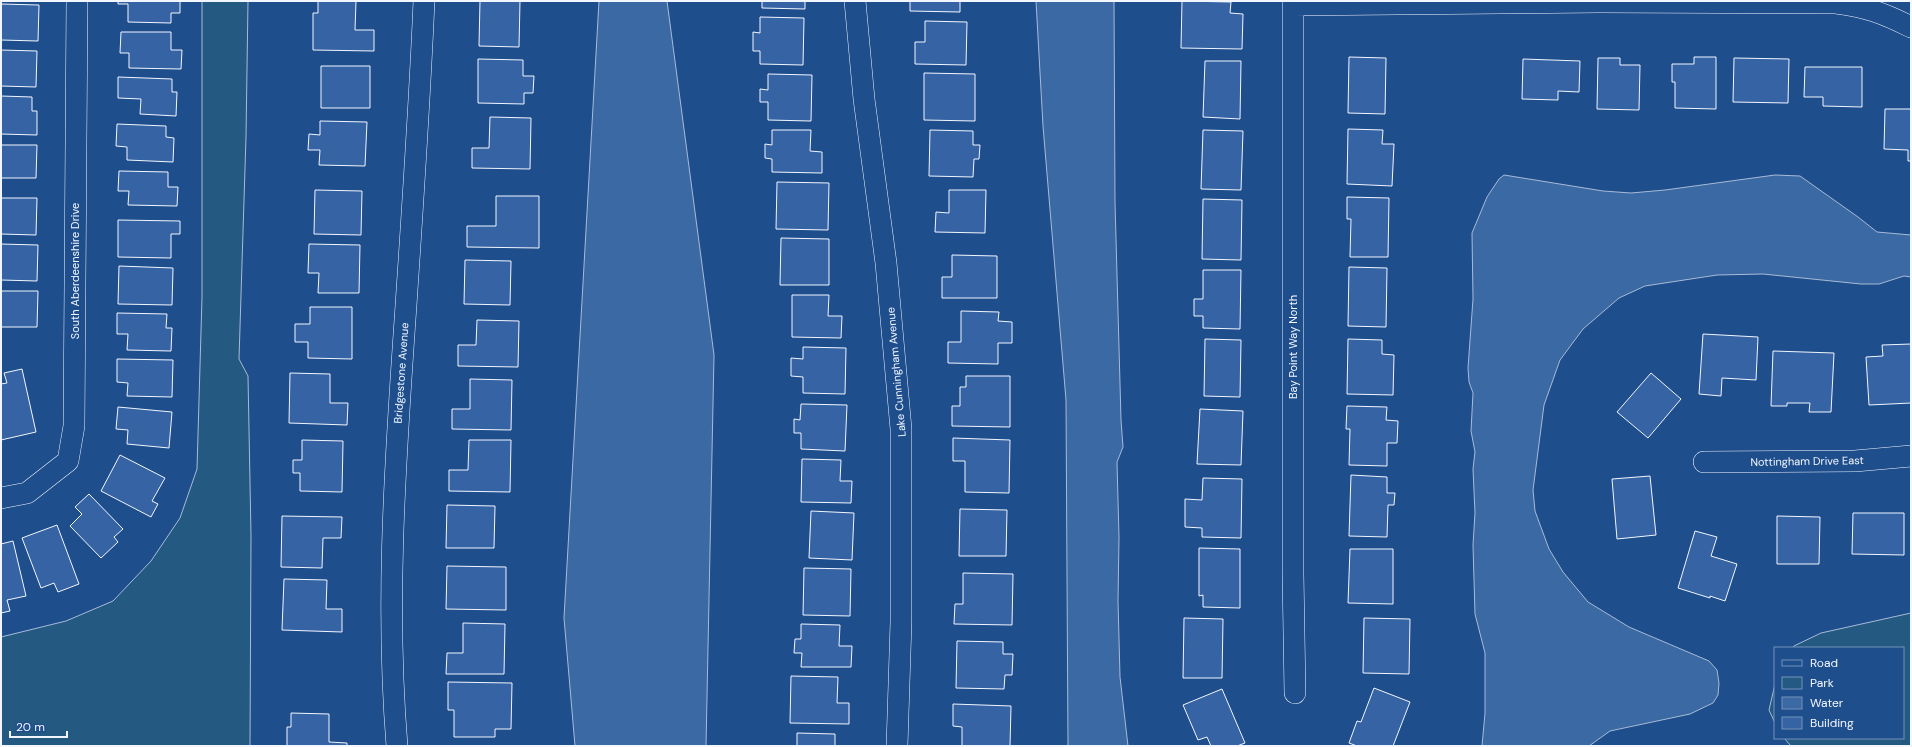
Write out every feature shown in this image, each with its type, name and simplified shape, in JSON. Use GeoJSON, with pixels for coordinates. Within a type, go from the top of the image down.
{"type":"FeatureCollection","features":[{"type":"Feature","properties":{"kind":"street","name":"South Aberdeenshire Drive"},"geometry":{"type":"LineString","coordinates":[[1,498],[27,494],[68,461],[74,426],[76,1]]}},
{"type":"Feature","properties":{"kind":"street","name":"Bridgestone Avenue"},"geometry":{"type":"LineString","coordinates":[[397,746],[392,687],[391,617],[394,475],[421,81],[424,1]]}},
{"type":"Feature","properties":{"kind":"street","name":"Lake Cunningham Avenue"},"geometry":{"type":"LineString","coordinates":[[855,1],[864,99],[886,263],[901,429],[901,622],[897,746]]}},
{"type":"Feature","properties":{"kind":"street"},"geometry":{"type":"LineString","coordinates":[[1293,3],[1836,3],[1880,12],[1911,27]]}},
{"type":"Feature","properties":{"kind":"street","name":"Bay Point Way North"},"geometry":{"type":"LineString","coordinates":[[1293,3],[1293,574],[1295,693]]}},
{"type":"Feature","properties":{"kind":"street","name":"Nottingham Drive East"},"geometry":{"type":"LineString","coordinates":[[1704,462],[1855,461],[1911,456]]}},
{"type":"Feature","properties":{"kind":"green space"},"geometry":{"type":"Polygon","coordinates":[[[202,1],[248,1],[246,137],[239,359],[248,376],[251,536],[250,746],[1,746],[1,637],[66,621],[113,601],[151,561],[180,518],[197,469],[202,297],[202,1]]]}},
{"type":"Feature","properties":{"kind":"green space"},"geometry":{"type":"Polygon","coordinates":[[[1911,613],[1911,746],[1791,746],[1785,739],[1904,739],[1904,647],[1793,647],[1821,633],[1911,613]]]}},
{"type":"Feature","properties":{"kind":"green space"},"geometry":{"type":"Polygon","coordinates":[[[1774,688],[1774,721],[1769,710],[1774,688]]]}},
{"type":"Feature","properties":{"kind":"water"},"geometry":{"type":"Polygon","coordinates":[[[599,1],[667,1],[714,355],[706,746],[575,746],[564,618],[599,1]]]}},
{"type":"Feature","properties":{"kind":"water"},"geometry":{"type":"Polygon","coordinates":[[[1036,1],[1114,1],[1115,202],[1123,447],[1117,462],[1119,537],[1118,601],[1120,677],[1128,746],[1068,746],[1066,400],[1043,126],[1036,1]]]}},
{"type":"Feature","properties":{"kind":"water"},"geometry":{"type":"Polygon","coordinates":[[[1504,175],[1603,191],[1631,193],[1665,190],[1775,175],[1800,176],[1877,232],[1911,235],[1911,277],[1904,276],[1879,284],[1861,284],[1763,274],[1717,275],[1645,286],[1619,298],[1583,329],[1560,360],[1544,405],[1533,490],[1535,511],[1549,549],[1563,572],[1588,602],[1629,627],[1709,661],[1717,670],[1719,683],[1718,695],[1713,703],[1690,714],[1610,731],[1589,746],[1482,746],[1485,713],[1485,653],[1475,614],[1473,545],[1475,513],[1473,469],[1475,452],[1471,431],[1473,393],[1469,382],[1468,368],[1473,299],[1472,233],[1487,197],[1499,179],[1504,175]]]}},
{"type":"Feature","properties":{"kind":"building"},"geometry":{"type":"Polygon","coordinates":[[[118,1],[180,1],[180,13],[171,13],[171,23],[128,22],[128,4],[118,4],[118,1]]]}},
{"type":"Feature","properties":{"kind":"building"},"geometry":{"type":"Polygon","coordinates":[[[318,1],[356,1],[355,30],[374,30],[374,51],[313,50],[313,13],[318,13],[318,1]]]}},
{"type":"Feature","properties":{"kind":"building"},"geometry":{"type":"Polygon","coordinates":[[[480,1],[520,1],[519,47],[479,46],[480,1]]]}},
{"type":"Feature","properties":{"kind":"building"},"geometry":{"type":"Polygon","coordinates":[[[762,1],[805,1],[805,9],[762,8],[762,1]]]}},
{"type":"Feature","properties":{"kind":"building"},"geometry":{"type":"Polygon","coordinates":[[[910,1],[960,1],[960,12],[910,11],[910,1]]]}},
{"type":"Feature","properties":{"kind":"building"},"geometry":{"type":"Polygon","coordinates":[[[1182,1],[1231,2],[1230,13],[1243,14],[1242,49],[1181,48],[1182,1]]]}},
{"type":"Feature","properties":{"kind":"building"},"geometry":{"type":"Polygon","coordinates":[[[1,4],[39,5],[38,41],[1,40],[1,4]]]}},
{"type":"Feature","properties":{"kind":"building"},"geometry":{"type":"Polygon","coordinates":[[[760,17],[804,18],[803,65],[760,64],[760,51],[753,51],[753,32],[760,33],[760,17]]]}},
{"type":"Feature","properties":{"kind":"building"},"geometry":{"type":"Polygon","coordinates":[[[925,21],[967,22],[966,65],[915,64],[915,42],[925,42],[925,21]]]}},
{"type":"Feature","properties":{"kind":"building"},"geometry":{"type":"Polygon","coordinates":[[[121,32],[171,32],[171,50],[182,50],[181,69],[129,68],[129,53],[120,53],[121,32]]]}},
{"type":"Feature","properties":{"kind":"building"},"geometry":{"type":"Polygon","coordinates":[[[1,50],[37,51],[36,87],[1,86],[1,50]]]}},
{"type":"Feature","properties":{"kind":"building"},"geometry":{"type":"Polygon","coordinates":[[[1349,57],[1386,58],[1385,114],[1348,113],[1349,57]]]}},
{"type":"Feature","properties":{"kind":"building"},"geometry":{"type":"Polygon","coordinates":[[[1694,57],[1716,57],[1716,109],[1675,108],[1675,82],[1672,82],[1672,64],[1694,64],[1694,57]]]}},
{"type":"Feature","properties":{"kind":"building"},"geometry":{"type":"Polygon","coordinates":[[[1598,58],[1620,58],[1620,65],[1640,65],[1639,110],[1597,109],[1598,58]]]}},
{"type":"Feature","properties":{"kind":"building"},"geometry":{"type":"Polygon","coordinates":[[[1734,58],[1789,59],[1788,103],[1733,102],[1734,58]]]}},
{"type":"Feature","properties":{"kind":"building"},"geometry":{"type":"Polygon","coordinates":[[[478,59],[523,60],[523,76],[534,76],[533,93],[524,93],[524,104],[478,103],[478,59]]]}},
{"type":"Feature","properties":{"kind":"building"},"geometry":{"type":"Polygon","coordinates":[[[1523,59],[1580,61],[1579,92],[1558,91],[1558,100],[1522,99],[1523,59]]]}},
{"type":"Feature","properties":{"kind":"building"},"geometry":{"type":"Polygon","coordinates":[[[1205,61],[1241,61],[1240,119],[1203,117],[1205,61]]]}},
{"type":"Feature","properties":{"kind":"building"},"geometry":{"type":"Polygon","coordinates":[[[321,66],[370,66],[370,108],[321,108],[321,66]]]}},
{"type":"Feature","properties":{"kind":"building"},"geometry":{"type":"Polygon","coordinates":[[[1805,67],[1862,67],[1862,107],[1823,106],[1823,97],[1804,97],[1805,67]]]}},
{"type":"Feature","properties":{"kind":"building"},"geometry":{"type":"Polygon","coordinates":[[[924,73],[975,74],[975,121],[924,120],[924,73]]]}},
{"type":"Feature","properties":{"kind":"building"},"geometry":{"type":"Polygon","coordinates":[[[768,74],[812,75],[811,121],[768,120],[768,102],[760,102],[760,89],[768,90],[768,74]]]}},
{"type":"Feature","properties":{"kind":"building"},"geometry":{"type":"Polygon","coordinates":[[[118,77],[172,79],[172,92],[177,92],[176,116],[140,114],[141,99],[118,98],[118,77]]]}},
{"type":"Feature","properties":{"kind":"building"},"geometry":{"type":"Polygon","coordinates":[[[1,96],[32,97],[32,111],[37,111],[37,135],[1,134],[1,96]]]}},
{"type":"Feature","properties":{"kind":"building"},"geometry":{"type":"Polygon","coordinates":[[[1885,109],[1911,109],[1911,161],[1908,161],[1908,150],[1884,149],[1885,109]]]}},
{"type":"Feature","properties":{"kind":"building"},"geometry":{"type":"Polygon","coordinates":[[[490,117],[531,118],[530,169],[472,168],[472,148],[489,148],[490,117]]]}},
{"type":"Feature","properties":{"kind":"building"},"geometry":{"type":"Polygon","coordinates":[[[320,121],[367,122],[365,166],[319,165],[320,150],[308,150],[309,134],[320,135],[320,121]]]}},
{"type":"Feature","properties":{"kind":"building"},"geometry":{"type":"Polygon","coordinates":[[[117,124],[166,126],[166,137],[174,138],[173,162],[127,160],[127,147],[116,146],[117,124]]]}},
{"type":"Feature","properties":{"kind":"building"},"geometry":{"type":"Polygon","coordinates":[[[1348,129],[1383,130],[1382,144],[1394,144],[1392,186],[1347,184],[1348,129]]]}},
{"type":"Feature","properties":{"kind":"building"},"geometry":{"type":"Polygon","coordinates":[[[772,130],[811,130],[810,151],[822,152],[822,173],[772,172],[772,159],[765,158],[765,144],[772,145],[772,130]]]}},
{"type":"Feature","properties":{"kind":"building"},"geometry":{"type":"Polygon","coordinates":[[[930,130],[973,131],[973,145],[980,145],[979,159],[974,159],[973,177],[929,176],[930,130]]]}},
{"type":"Feature","properties":{"kind":"building"},"geometry":{"type":"Polygon","coordinates":[[[1203,130],[1243,131],[1241,190],[1201,189],[1203,130]]]}},
{"type":"Feature","properties":{"kind":"building"},"geometry":{"type":"Polygon","coordinates":[[[1,145],[37,145],[36,178],[1,178],[1,145]]]}},
{"type":"Feature","properties":{"kind":"building"},"geometry":{"type":"Polygon","coordinates":[[[119,171],[168,172],[168,187],[178,187],[177,206],[128,205],[129,191],[118,191],[119,171]]]}},
{"type":"Feature","properties":{"kind":"building"},"geometry":{"type":"Polygon","coordinates":[[[777,182],[829,183],[828,230],[776,229],[777,182]]]}},
{"type":"Feature","properties":{"kind":"building"},"geometry":{"type":"Polygon","coordinates":[[[315,190],[362,191],[361,235],[314,234],[315,190]]]}},
{"type":"Feature","properties":{"kind":"building"},"geometry":{"type":"Polygon","coordinates":[[[949,190],[986,190],[985,233],[935,232],[936,212],[949,213],[949,190]]]}},
{"type":"Feature","properties":{"kind":"building"},"geometry":{"type":"Polygon","coordinates":[[[496,196],[539,196],[539,248],[467,247],[467,226],[496,226],[496,196]]]}},
{"type":"Feature","properties":{"kind":"building"},"geometry":{"type":"Polygon","coordinates":[[[1347,197],[1389,198],[1388,257],[1350,257],[1351,219],[1347,219],[1347,197]]]}},
{"type":"Feature","properties":{"kind":"building"},"geometry":{"type":"Polygon","coordinates":[[[1,198],[37,198],[36,235],[1,234],[1,198]]]}},
{"type":"Feature","properties":{"kind":"building"},"geometry":{"type":"Polygon","coordinates":[[[1203,199],[1242,200],[1241,260],[1202,259],[1203,199]]]}},
{"type":"Feature","properties":{"kind":"building"},"geometry":{"type":"Polygon","coordinates":[[[118,220],[180,221],[180,234],[171,234],[171,258],[118,257],[118,220]]]}},
{"type":"Feature","properties":{"kind":"building"},"geometry":{"type":"Polygon","coordinates":[[[781,238],[829,239],[829,285],[780,285],[781,238]]]}},
{"type":"Feature","properties":{"kind":"building"},"geometry":{"type":"Polygon","coordinates":[[[1,244],[38,245],[37,281],[1,280],[1,244]]]}},
{"type":"Feature","properties":{"kind":"building"},"geometry":{"type":"Polygon","coordinates":[[[309,244],[360,245],[359,293],[318,293],[319,273],[308,273],[309,244]]]}},
{"type":"Feature","properties":{"kind":"building"},"geometry":{"type":"Polygon","coordinates":[[[952,255],[997,256],[997,298],[942,298],[942,277],[952,277],[952,255]]]}},
{"type":"Feature","properties":{"kind":"building"},"geometry":{"type":"Polygon","coordinates":[[[465,260],[511,261],[510,305],[464,304],[465,260]]]}},
{"type":"Feature","properties":{"kind":"building"},"geometry":{"type":"Polygon","coordinates":[[[119,266],[173,268],[172,305],[118,304],[119,266]]]}},
{"type":"Feature","properties":{"kind":"building"},"geometry":{"type":"Polygon","coordinates":[[[1349,267],[1387,268],[1386,327],[1348,326],[1349,267]]]}},
{"type":"Feature","properties":{"kind":"building"},"geometry":{"type":"Polygon","coordinates":[[[1203,270],[1241,270],[1240,329],[1203,328],[1203,316],[1194,316],[1194,299],[1203,299],[1203,270]]]}},
{"type":"Feature","properties":{"kind":"building"},"geometry":{"type":"Polygon","coordinates":[[[1,291],[38,291],[37,327],[1,327],[1,291]]]}},
{"type":"Feature","properties":{"kind":"building"},"geometry":{"type":"Polygon","coordinates":[[[792,295],[829,295],[828,316],[842,316],[841,338],[792,337],[792,295]]]}},
{"type":"Feature","properties":{"kind":"building"},"geometry":{"type":"Polygon","coordinates":[[[310,307],[352,307],[352,359],[308,358],[308,342],[295,342],[295,324],[310,324],[310,307]]]}},
{"type":"Feature","properties":{"kind":"building"},"geometry":{"type":"Polygon","coordinates":[[[961,311],[999,312],[998,321],[1012,322],[1012,343],[998,343],[998,364],[948,363],[948,342],[961,342],[961,311]]]}},
{"type":"Feature","properties":{"kind":"building"},"geometry":{"type":"Polygon","coordinates":[[[117,313],[167,314],[166,328],[172,328],[171,351],[127,350],[128,334],[117,334],[117,313]]]}},
{"type":"Feature","properties":{"kind":"building"},"geometry":{"type":"Polygon","coordinates":[[[477,320],[519,321],[518,367],[458,366],[458,345],[476,345],[477,320]]]}},
{"type":"Feature","properties":{"kind":"building"},"geometry":{"type":"Polygon","coordinates":[[[1703,334],[1758,337],[1756,380],[1722,378],[1721,396],[1699,394],[1703,334]]]}},
{"type":"Feature","properties":{"kind":"building"},"geometry":{"type":"Polygon","coordinates":[[[1205,339],[1241,340],[1240,397],[1204,396],[1205,339]]]}},
{"type":"Feature","properties":{"kind":"building"},"geometry":{"type":"Polygon","coordinates":[[[1348,339],[1382,340],[1382,354],[1394,355],[1393,395],[1347,394],[1348,339]]]}},
{"type":"Feature","properties":{"kind":"building"},"geometry":{"type":"Polygon","coordinates":[[[1911,344],[1911,403],[1869,405],[1866,357],[1883,356],[1882,345],[1911,344]]]}},
{"type":"Feature","properties":{"kind":"building"},"geometry":{"type":"Polygon","coordinates":[[[803,347],[846,348],[845,394],[803,393],[803,377],[791,376],[791,358],[803,359],[803,347]]]}},
{"type":"Feature","properties":{"kind":"building"},"geometry":{"type":"Polygon","coordinates":[[[1773,351],[1834,353],[1831,412],[1809,412],[1810,403],[1787,403],[1787,406],[1771,406],[1773,351]]]}},
{"type":"Feature","properties":{"kind":"building"},"geometry":{"type":"Polygon","coordinates":[[[117,359],[173,360],[172,397],[127,396],[128,383],[117,382],[117,359]]]}},
{"type":"Feature","properties":{"kind":"building"},"geometry":{"type":"Polygon","coordinates":[[[22,369],[36,432],[1,440],[1,384],[7,383],[4,373],[22,369]]]}},
{"type":"Feature","properties":{"kind":"building"},"geometry":{"type":"Polygon","coordinates":[[[290,373],[330,374],[330,403],[348,403],[347,425],[289,423],[290,373]]]}},
{"type":"Feature","properties":{"kind":"building"},"geometry":{"type":"Polygon","coordinates":[[[1651,373],[1681,399],[1648,438],[1617,412],[1651,373]]]}},
{"type":"Feature","properties":{"kind":"building"},"geometry":{"type":"Polygon","coordinates":[[[966,376],[1010,376],[1010,427],[952,426],[952,406],[960,406],[960,387],[966,387],[966,376]]]}},
{"type":"Feature","properties":{"kind":"building"},"geometry":{"type":"Polygon","coordinates":[[[470,379],[512,380],[511,430],[452,429],[452,409],[470,409],[470,379]]]}},
{"type":"Feature","properties":{"kind":"building"},"geometry":{"type":"Polygon","coordinates":[[[801,404],[847,405],[845,451],[801,449],[801,433],[794,433],[794,419],[800,420],[801,404]]]}},
{"type":"Feature","properties":{"kind":"building"},"geometry":{"type":"Polygon","coordinates":[[[1347,406],[1387,407],[1386,420],[1398,421],[1397,443],[1387,443],[1387,466],[1349,465],[1350,429],[1346,429],[1347,406]]]}},
{"type":"Feature","properties":{"kind":"building"},"geometry":{"type":"Polygon","coordinates":[[[118,407],[172,412],[169,448],[127,444],[128,430],[116,429],[118,407]]]}},
{"type":"Feature","properties":{"kind":"building"},"geometry":{"type":"Polygon","coordinates":[[[1200,409],[1243,411],[1241,465],[1197,464],[1200,409]]]}},
{"type":"Feature","properties":{"kind":"building"},"geometry":{"type":"Polygon","coordinates":[[[953,438],[1010,440],[1009,493],[965,492],[965,461],[953,461],[953,438]]]}},
{"type":"Feature","properties":{"kind":"building"},"geometry":{"type":"Polygon","coordinates":[[[302,440],[343,441],[342,492],[300,491],[300,473],[293,473],[293,460],[302,460],[302,440]]]}},
{"type":"Feature","properties":{"kind":"building"},"geometry":{"type":"Polygon","coordinates":[[[469,440],[511,440],[510,492],[449,491],[449,470],[468,470],[469,440]]]}},
{"type":"Feature","properties":{"kind":"building"},"geometry":{"type":"Polygon","coordinates":[[[120,455],[165,478],[152,501],[158,504],[151,517],[101,491],[120,455]]]}},
{"type":"Feature","properties":{"kind":"building"},"geometry":{"type":"Polygon","coordinates":[[[802,459],[841,460],[840,481],[852,481],[851,503],[801,502],[802,459]]]}},
{"type":"Feature","properties":{"kind":"building"},"geometry":{"type":"Polygon","coordinates":[[[1351,475],[1387,477],[1387,493],[1395,493],[1394,505],[1388,505],[1387,537],[1349,536],[1351,475]]]}},
{"type":"Feature","properties":{"kind":"building"},"geometry":{"type":"Polygon","coordinates":[[[1650,476],[1656,535],[1617,539],[1612,479],[1650,476]]]}},
{"type":"Feature","properties":{"kind":"building"},"geometry":{"type":"Polygon","coordinates":[[[1203,478],[1242,479],[1241,538],[1202,537],[1202,528],[1185,527],[1185,499],[1202,500],[1203,478]]]}},
{"type":"Feature","properties":{"kind":"building"},"geometry":{"type":"Polygon","coordinates":[[[89,494],[123,529],[114,537],[118,542],[101,558],[70,526],[82,514],[75,507],[89,494]]]}},
{"type":"Feature","properties":{"kind":"building"},"geometry":{"type":"Polygon","coordinates":[[[447,505],[495,506],[494,548],[446,548],[447,505]]]}},
{"type":"Feature","properties":{"kind":"building"},"geometry":{"type":"Polygon","coordinates":[[[960,509],[1007,510],[1006,556],[959,556],[960,509]]]}},
{"type":"Feature","properties":{"kind":"building"},"geometry":{"type":"Polygon","coordinates":[[[811,511],[854,513],[852,560],[809,558],[811,511]]]}},
{"type":"Feature","properties":{"kind":"building"},"geometry":{"type":"Polygon","coordinates":[[[1853,513],[1904,513],[1904,555],[1852,554],[1853,513]]]}},
{"type":"Feature","properties":{"kind":"building"},"geometry":{"type":"Polygon","coordinates":[[[282,516],[342,517],[341,538],[323,538],[322,568],[281,567],[282,516]]]}},
{"type":"Feature","properties":{"kind":"building"},"geometry":{"type":"Polygon","coordinates":[[[1777,516],[1820,517],[1819,564],[1777,564],[1777,516]]]}},
{"type":"Feature","properties":{"kind":"building"},"geometry":{"type":"Polygon","coordinates":[[[57,525],[79,584],[58,592],[54,583],[41,588],[22,538],[57,525]]]}},
{"type":"Feature","properties":{"kind":"building"},"geometry":{"type":"Polygon","coordinates":[[[1695,531],[1717,537],[1711,556],[1737,564],[1725,601],[1678,588],[1695,531]]]}},
{"type":"Feature","properties":{"kind":"building"},"geometry":{"type":"Polygon","coordinates":[[[13,541],[26,596],[7,600],[10,611],[1,613],[1,544],[13,541]]]}},
{"type":"Feature","properties":{"kind":"building"},"geometry":{"type":"Polygon","coordinates":[[[1199,548],[1240,549],[1240,608],[1203,607],[1203,595],[1199,596],[1199,548]]]}},
{"type":"Feature","properties":{"kind":"building"},"geometry":{"type":"Polygon","coordinates":[[[1350,549],[1393,549],[1393,604],[1348,603],[1350,549]]]}},
{"type":"Feature","properties":{"kind":"building"},"geometry":{"type":"Polygon","coordinates":[[[447,566],[506,567],[506,610],[446,609],[447,566]]]}},
{"type":"Feature","properties":{"kind":"building"},"geometry":{"type":"Polygon","coordinates":[[[804,568],[851,569],[850,616],[803,615],[804,568]]]}},
{"type":"Feature","properties":{"kind":"building"},"geometry":{"type":"Polygon","coordinates":[[[963,573],[1013,574],[1012,625],[954,624],[955,604],[963,604],[963,573]]]}},
{"type":"Feature","properties":{"kind":"building"},"geometry":{"type":"Polygon","coordinates":[[[284,579],[327,580],[326,609],[342,609],[342,632],[282,630],[284,579]]]}},
{"type":"Feature","properties":{"kind":"building"},"geometry":{"type":"Polygon","coordinates":[[[1184,618],[1223,619],[1222,678],[1183,678],[1184,618]]]}},
{"type":"Feature","properties":{"kind":"building"},"geometry":{"type":"Polygon","coordinates":[[[1364,618],[1410,619],[1409,674],[1363,673],[1364,618]]]}},
{"type":"Feature","properties":{"kind":"building"},"geometry":{"type":"Polygon","coordinates":[[[463,623],[505,624],[504,674],[446,674],[447,653],[463,653],[463,623]]]}},
{"type":"Feature","properties":{"kind":"building"},"geometry":{"type":"Polygon","coordinates":[[[801,624],[840,625],[839,646],[852,646],[851,667],[801,667],[802,653],[794,653],[795,639],[801,639],[801,624]]]}},
{"type":"Feature","properties":{"kind":"building"},"geometry":{"type":"Polygon","coordinates":[[[957,641],[1003,642],[1003,654],[1013,654],[1012,675],[1005,675],[1004,689],[956,688],[957,641]]]}},
{"type":"Feature","properties":{"kind":"building"},"geometry":{"type":"Polygon","coordinates":[[[791,676],[838,677],[837,703],[849,703],[849,724],[790,723],[791,676]]]}},
{"type":"Feature","properties":{"kind":"building"},"geometry":{"type":"Polygon","coordinates":[[[448,682],[512,683],[511,729],[495,729],[495,737],[454,737],[454,710],[448,710],[448,682]]]}},
{"type":"Feature","properties":{"kind":"building"},"geometry":{"type":"Polygon","coordinates":[[[1374,688],[1410,702],[1393,746],[1357,746],[1349,743],[1357,721],[1361,722],[1374,688]]]}},
{"type":"Feature","properties":{"kind":"building"},"geometry":{"type":"Polygon","coordinates":[[[1222,689],[1245,743],[1237,746],[1211,746],[1207,737],[1198,740],[1183,705],[1222,689]]]}},
{"type":"Feature","properties":{"kind":"building"},"geometry":{"type":"Polygon","coordinates":[[[953,704],[1011,706],[1010,746],[962,746],[962,727],[953,726],[953,704]]]}},
{"type":"Feature","properties":{"kind":"building"},"geometry":{"type":"Polygon","coordinates":[[[291,713],[329,714],[329,742],[347,743],[347,746],[287,746],[287,727],[291,727],[291,713]]]}},
{"type":"Feature","properties":{"kind":"building"},"geometry":{"type":"Polygon","coordinates":[[[797,733],[835,734],[835,746],[797,746],[797,733]]]}}]}
